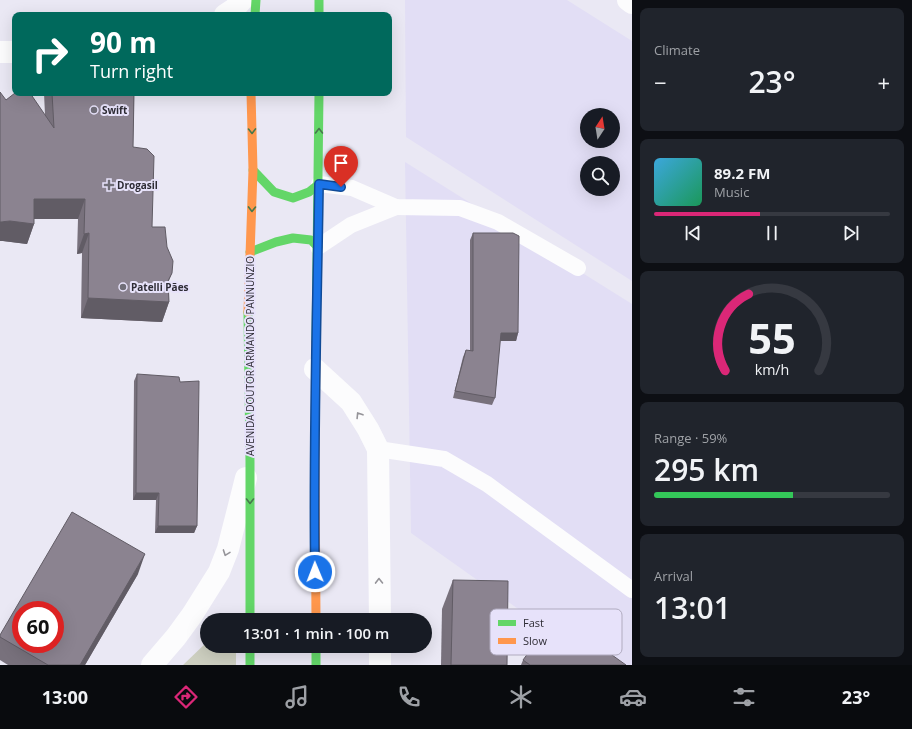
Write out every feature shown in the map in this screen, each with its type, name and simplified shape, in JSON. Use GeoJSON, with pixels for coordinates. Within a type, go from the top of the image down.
{"type":"FeatureCollection","features":[{"type":"Feature","properties":{"kind":"main road"},"geometry":{"type":"LineString","coordinates":[[255,12],[256,0]]}},
{"type":"Feature","properties":{"kind":"main road"},"geometry":{"type":"LineString","coordinates":[[319,0],[319,12]]}},
{"type":"Feature","properties":{"kind":"main road","name":"AVENIDA DOUTOR ARMANDO PANNUNZIO"},"geometry":{"type":"LineString","coordinates":[[250,613],[248,324],[253,170],[251,96]]}},
{"type":"Feature","properties":{"kind":"main road"},"geometry":{"type":"LineString","coordinates":[[316,613],[314,509],[319,96]]}},
{"type":"Feature","properties":{"kind":"main road"},"geometry":{"type":"LineString","coordinates":[[253,170],[274,192],[293,198],[309,192],[319,184]]}},
{"type":"Feature","properties":{"kind":"main road"},"geometry":{"type":"LineString","coordinates":[[250,252],[276,242],[293,238],[311,240],[318,247]]}},
{"type":"Feature","properties":{"kind":"main road"},"geometry":{"type":"LineString","coordinates":[[250,653],[250,665]]}},
{"type":"Feature","properties":{"kind":"main road"},"geometry":{"type":"LineString","coordinates":[[316,653],[316,665]]}},
{"type":"Feature","properties":{"kind":"street"},"geometry":{"type":"LineString","coordinates":[[230,12],[242,0]]}},
{"type":"Feature","properties":{"kind":"street"},"geometry":{"type":"LineString","coordinates":[[628,0],[632,3]]}},
{"type":"Feature","properties":{"kind":"street"},"geometry":{"type":"LineString","coordinates":[[0,52],[12,52]]}},
{"type":"Feature","properties":{"kind":"street"},"geometry":{"type":"LineString","coordinates":[[315,370],[351,402],[368,429],[378,449],[380,613]]}},
{"type":"Feature","properties":{"kind":"street"},"geometry":{"type":"LineString","coordinates":[[152,665],[176,637],[192,615],[219,572],[228,549],[250,462]]}},
{"type":"Feature","properties":{"kind":"street"},"geometry":{"type":"LineString","coordinates":[[380,653],[380,665]]}},
{"type":"Feature","properties":{"kind":"lane"},"geometry":{"type":"LineString","coordinates":[[319,184],[352,188],[396,207],[460,208],[498,222],[578,268]]}},
{"type":"Feature","properties":{"kind":"lane"},"geometry":{"type":"LineString","coordinates":[[318,247],[351,226],[396,207]]}},
{"type":"Feature","properties":{"kind":"lane"},"geometry":{"type":"LineString","coordinates":[[378,449],[444,459],[487,484],[632,590]]}},
{"type":"Feature","properties":{"kind":"shaded area"},"geometry":{"type":"Polygon","coordinates":[[[405,0],[567,0],[632,41],[632,281],[406,137],[405,0]]]}},
{"type":"Feature","properties":{"kind":"shaded area"},"geometry":{"type":"Polygon","coordinates":[[[405,162],[632,304],[632,665],[597,665],[583,655],[622,655],[622,609],[518,609],[411,533],[405,162]]]}},
{"type":"Feature","properties":{"kind":"shaded area"},"geometry":{"type":"Polygon","coordinates":[[[200,649],[200,653],[236,653],[236,665],[183,665],[200,649]]]}},
{"type":"Feature","properties":{"kind":"building"},"geometry":{"type":"Polygon","coordinates":[[[0,92],[6,100],[12,95],[32,96],[54,128],[52,96],[134,96],[133,147],[147,149],[154,156],[152,227],[165,227],[167,247],[173,261],[172,273],[168,281],[169,302],[88,298],[89,233],[84,234],[85,199],[34,199],[34,224],[10,221],[0,222],[0,92]]]}},
{"type":"Feature","properties":{"kind":"building"},"geometry":{"type":"Polygon","coordinates":[[[473,233],[513,233],[519,236],[518,333],[501,333],[495,398],[455,391],[466,350],[473,351],[473,233]]]}},
{"type":"Feature","properties":{"kind":"building"},"geometry":{"type":"Polygon","coordinates":[[[137,374],[179,377],[180,382],[199,381],[197,526],[158,526],[159,493],[136,493],[137,374]]]}},
{"type":"Feature","properties":{"kind":"building"},"geometry":{"type":"Polygon","coordinates":[[[72,512],[145,554],[80,665],[48,665],[27,653],[64,653],[64,601],[20,601],[72,512]]]}},
{"type":"Feature","properties":{"kind":"building"},"geometry":{"type":"Polygon","coordinates":[[[453,580],[508,581],[508,609],[490,609],[490,655],[507,655],[507,665],[451,665],[453,580]]]}},
{"type":"Feature","properties":{"kind":"building"},"geometry":{"type":"Polygon","coordinates":[[[12,614],[12,644],[0,637],[0,635],[12,614]]]}},
{"type":"Feature","properties":{"kind":"building"},"geometry":{"type":"Polygon","coordinates":[[[527,655],[612,655],[626,665],[530,665],[523,660],[527,655]]]}},
{"type":"Feature","properties":{"kind":"traffic: fast"},"geometry":{"type":"LineString","coordinates":[[255,12],[256,0]]}},
{"type":"Feature","properties":{"kind":"traffic: fast"},"geometry":{"type":"LineString","coordinates":[[319,0],[319,12]]}},
{"type":"Feature","properties":{"kind":"traffic: fast"},"geometry":{"type":"LineString","coordinates":[[316,342],[319,96]]}},
{"type":"Feature","properties":{"kind":"traffic: fast"},"geometry":{"type":"LineString","coordinates":[[253,170],[274,192],[293,198],[309,192],[319,184]]}},
{"type":"Feature","properties":{"kind":"traffic: fast"},"geometry":{"type":"LineString","coordinates":[[250,252],[276,242],[293,238],[311,240],[318,247]]}},
{"type":"Feature","properties":{"kind":"traffic: fast"},"geometry":{"type":"LineString","coordinates":[[248,312],[250,613]]}},
{"type":"Feature","properties":{"kind":"traffic: fast"},"geometry":{"type":"LineString","coordinates":[[250,653],[250,665]]}},
{"type":"Feature","properties":{"kind":"traffic: fast"},"geometry":{"type":"LineString","coordinates":[[316,653],[316,665]]}},
{"type":"Feature","properties":{"kind":"traffic: slow"},"geometry":{"type":"LineString","coordinates":[[248,312],[253,170],[251,96]]}},
{"type":"Feature","properties":{"kind":"traffic: slow"},"geometry":{"type":"LineString","coordinates":[[316,342],[316,613]]}},
{"type":"Feature","properties":{"kind":"place","name":"Swift"},"geometry":{"type":"Point","coordinates":[94,110]}},
{"type":"Feature","properties":{"kind":"place","name":"Drogasil"},"geometry":{"type":"Point","coordinates":[109,185]}},
{"type":"Feature","properties":{"kind":"place","name":"Patelli Pães"},"geometry":{"type":"Point","coordinates":[123,287]}},
{"type":"Feature","properties":{"kind":"route"},"geometry":{"type":"LineString","coordinates":[[315,572],[315,370],[319,184],[341,187]]}}]}
